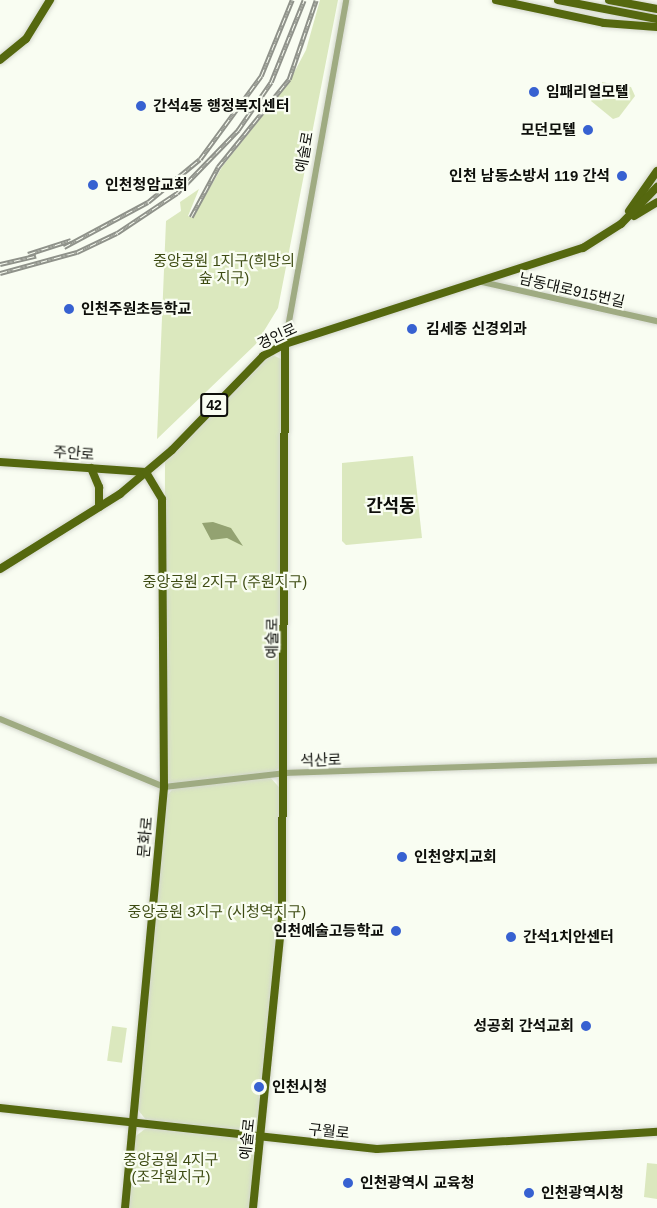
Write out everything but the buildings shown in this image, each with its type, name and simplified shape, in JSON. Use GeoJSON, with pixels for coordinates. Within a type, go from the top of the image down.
{"type":"FeatureCollection","features":[{"type":"Feature","properties":{"kind":"main road"},"geometry":{"type":"LineString","coordinates":[[0,60],[26,39],[50,0]]}},
{"type":"Feature","properties":{"kind":"main road"},"geometry":{"type":"LineString","coordinates":[[496,0],[604,23],[657,27]]}},
{"type":"Feature","properties":{"kind":"main road"},"geometry":{"type":"LineString","coordinates":[[558,0],[657,19]]}},
{"type":"Feature","properties":{"kind":"main road"},"geometry":{"type":"LineString","coordinates":[[609,0],[657,9]]}},
{"type":"Feature","properties":{"kind":"main road","name":"경인로"},"geometry":{"type":"LineString","coordinates":[[621,224],[657,171]]}},
{"type":"Feature","properties":{"kind":"main road","name":"경인로"},"geometry":{"type":"LineString","coordinates":[[621,224],[657,188]]}},
{"type":"Feature","properties":{"kind":"main road","name":"경인로"},"geometry":{"type":"LineString","coordinates":[[0,569],[99,507],[146,472],[263,356],[285,344],[584,248],[657,202]]}},
{"type":"Feature","properties":{"kind":"main road","name":"예술로"},"geometry":{"type":"LineString","coordinates":[[253,1208],[280,937],[285,773],[285,344]]}},
{"type":"Feature","properties":{"kind":"main road","name":"주안로"},"geometry":{"type":"LineString","coordinates":[[0,462],[146,472]]}},
{"type":"Feature","properties":{"kind":"main road"},"geometry":{"type":"LineString","coordinates":[[91,468],[99,487],[99,507]]}},
{"type":"Feature","properties":{"kind":"main road","name":"문화로"},"geometry":{"type":"LineString","coordinates":[[125,1208],[164,787],[162,499],[146,472]]}},
{"type":"Feature","properties":{"kind":"main road","name":"구월로"},"geometry":{"type":"LineString","coordinates":[[0,1108],[391,1149],[657,1132]]}},
{"type":"Feature","properties":{"kind":"street","name":"예술로"},"geometry":{"type":"LineString","coordinates":[[285,344],[346,0]]}},
{"type":"Feature","properties":{"kind":"street","name":"남동대로915번길"},"geometry":{"type":"LineString","coordinates":[[482,282],[657,321]]}},
{"type":"Feature","properties":{"kind":"street","name":"석산로"},"geometry":{"type":"LineString","coordinates":[[0,719],[164,787],[285,773],[657,761]]}},
{"type":"Feature","properties":{"kind":"green space","name":"중앙공원 1지구(희망의 숲 지구)"},"geometry":{"type":"Polygon","coordinates":[[[320,0],[338,0],[278,308],[256,344],[157,439],[166,221],[181,211],[180,202],[199,189],[188,216],[193,217],[222,167],[289,82],[306,50],[320,0]]]}},
{"type":"Feature","properties":{"kind":"green space"},"geometry":{"type":"Polygon","coordinates":[[[601,82],[631,87],[635,96],[619,117],[613,119],[591,101],[601,82]]]}},
{"type":"Feature","properties":{"kind":"green space"},"geometry":{"type":"Polygon","coordinates":[[[273,355],[281,359],[286,763],[269,776],[285,794],[282,916],[262,1124],[247,1135],[261,1137],[253,1208],[125,1208],[132,1139],[150,1125],[135,1106],[162,802],[175,786],[164,779],[165,456],[263,356],[273,355]]]}},
{"type":"Feature","properties":{"kind":"green space"},"geometry":{"type":"Polygon","coordinates":[[[413,456],[422,538],[346,545],[342,541],[342,463],[413,456]]]}},
{"type":"Feature","properties":{"kind":"green space"},"geometry":{"type":"Polygon","coordinates":[[[112,1026],[127,1028],[122,1063],[107,1061],[112,1026]]]}},
{"type":"Feature","properties":{"kind":"green space"},"geometry":{"type":"Polygon","coordinates":[[[647,1163],[657,1164],[657,1199],[644,1197],[647,1163]]]}},
{"type":"Feature","properties":{"kind":"shaded area"},"geometry":{"type":"Polygon","coordinates":[[[213,522],[231,528],[243,546],[227,538],[211,540],[202,523],[213,522]]]}},
{"type":"Feature","properties":{"kind":"railway"},"geometry":{"type":"LineString","coordinates":[[64,247],[148,202],[200,159],[261,76],[292,0]]}},
{"type":"Feature","properties":{"kind":"railway"},"geometry":{"type":"LineString","coordinates":[[0,273],[77,252],[117,233],[177,193],[238,130],[271,82],[304,0]]}},
{"type":"Feature","properties":{"kind":"railway"},"geometry":{"type":"LineString","coordinates":[[191,217],[218,167],[289,79],[316,0]]}},
{"type":"Feature","properties":{"kind":"railway"},"geometry":{"type":"LineString","coordinates":[[28,254],[71,240]]}},
{"type":"Feature","properties":{"kind":"railway"},"geometry":{"type":"LineString","coordinates":[[0,264],[36,256]]}},
{"type":"Feature","properties":{"kind":"place","name":"임패리얼모텔"},"geometry":{"type":"Point","coordinates":[534,92]}},
{"type":"Feature","properties":{"kind":"place","name":"간석4동 행정복지센터"},"geometry":{"type":"Point","coordinates":[141,106]}},
{"type":"Feature","properties":{"kind":"place","name":"모던모텔"},"geometry":{"type":"Point","coordinates":[588,130]}},
{"type":"Feature","properties":{"kind":"place","name":"인천 남동소방서 119 간석"},"geometry":{"type":"Point","coordinates":[622,176]}},
{"type":"Feature","properties":{"kind":"place","name":"인천청암교회"},"geometry":{"type":"Point","coordinates":[93,185]}},
{"type":"Feature","properties":{"kind":"place","name":"인천주원초등학교"},"geometry":{"type":"Point","coordinates":[69,309]}},
{"type":"Feature","properties":{"kind":"place","name":"김세중 신경외과"},"geometry":{"type":"Point","coordinates":[412,329]}},
{"type":"Feature","properties":{"kind":"place","name":"인천양지교회"},"geometry":{"type":"Point","coordinates":[402,857]}},
{"type":"Feature","properties":{"kind":"place","name":"인천예술고등학교"},"geometry":{"type":"Point","coordinates":[396,931]}},
{"type":"Feature","properties":{"kind":"place","name":"간석1치안센터"},"geometry":{"type":"Point","coordinates":[511,937]}},
{"type":"Feature","properties":{"kind":"place","name":"성공회 간석교회"},"geometry":{"type":"Point","coordinates":[586,1026]}},
{"type":"Feature","properties":{"kind":"place","name":"인천시청"},"geometry":{"type":"Point","coordinates":[259,1087]}},
{"type":"Feature","properties":{"kind":"place","name":"인천광역시 교육청"},"geometry":{"type":"Point","coordinates":[348,1183]}},
{"type":"Feature","properties":{"kind":"place","name":"인천광역시청"},"geometry":{"type":"Point","coordinates":[529,1193]}},
{"type":"Feature","properties":{"kind":"district","name":"간석동"},"geometry":{"type":"Point","coordinates":[391,506]}},
{"type":"Feature","properties":{"kind":"park label","name":"중앙공원 2지구 (주원지구)"},"geometry":{"type":"Point","coordinates":[225,582]}},
{"type":"Feature","properties":{"kind":"park label","name":"중앙공원 3지구 (시청역지구)"},"geometry":{"type":"Point","coordinates":[217,912]}},
{"type":"Feature","properties":{"kind":"park label","name":"중앙공원 4지구 (조각원지구)"},"geometry":{"type":"Point","coordinates":[171,1168]}}]}
